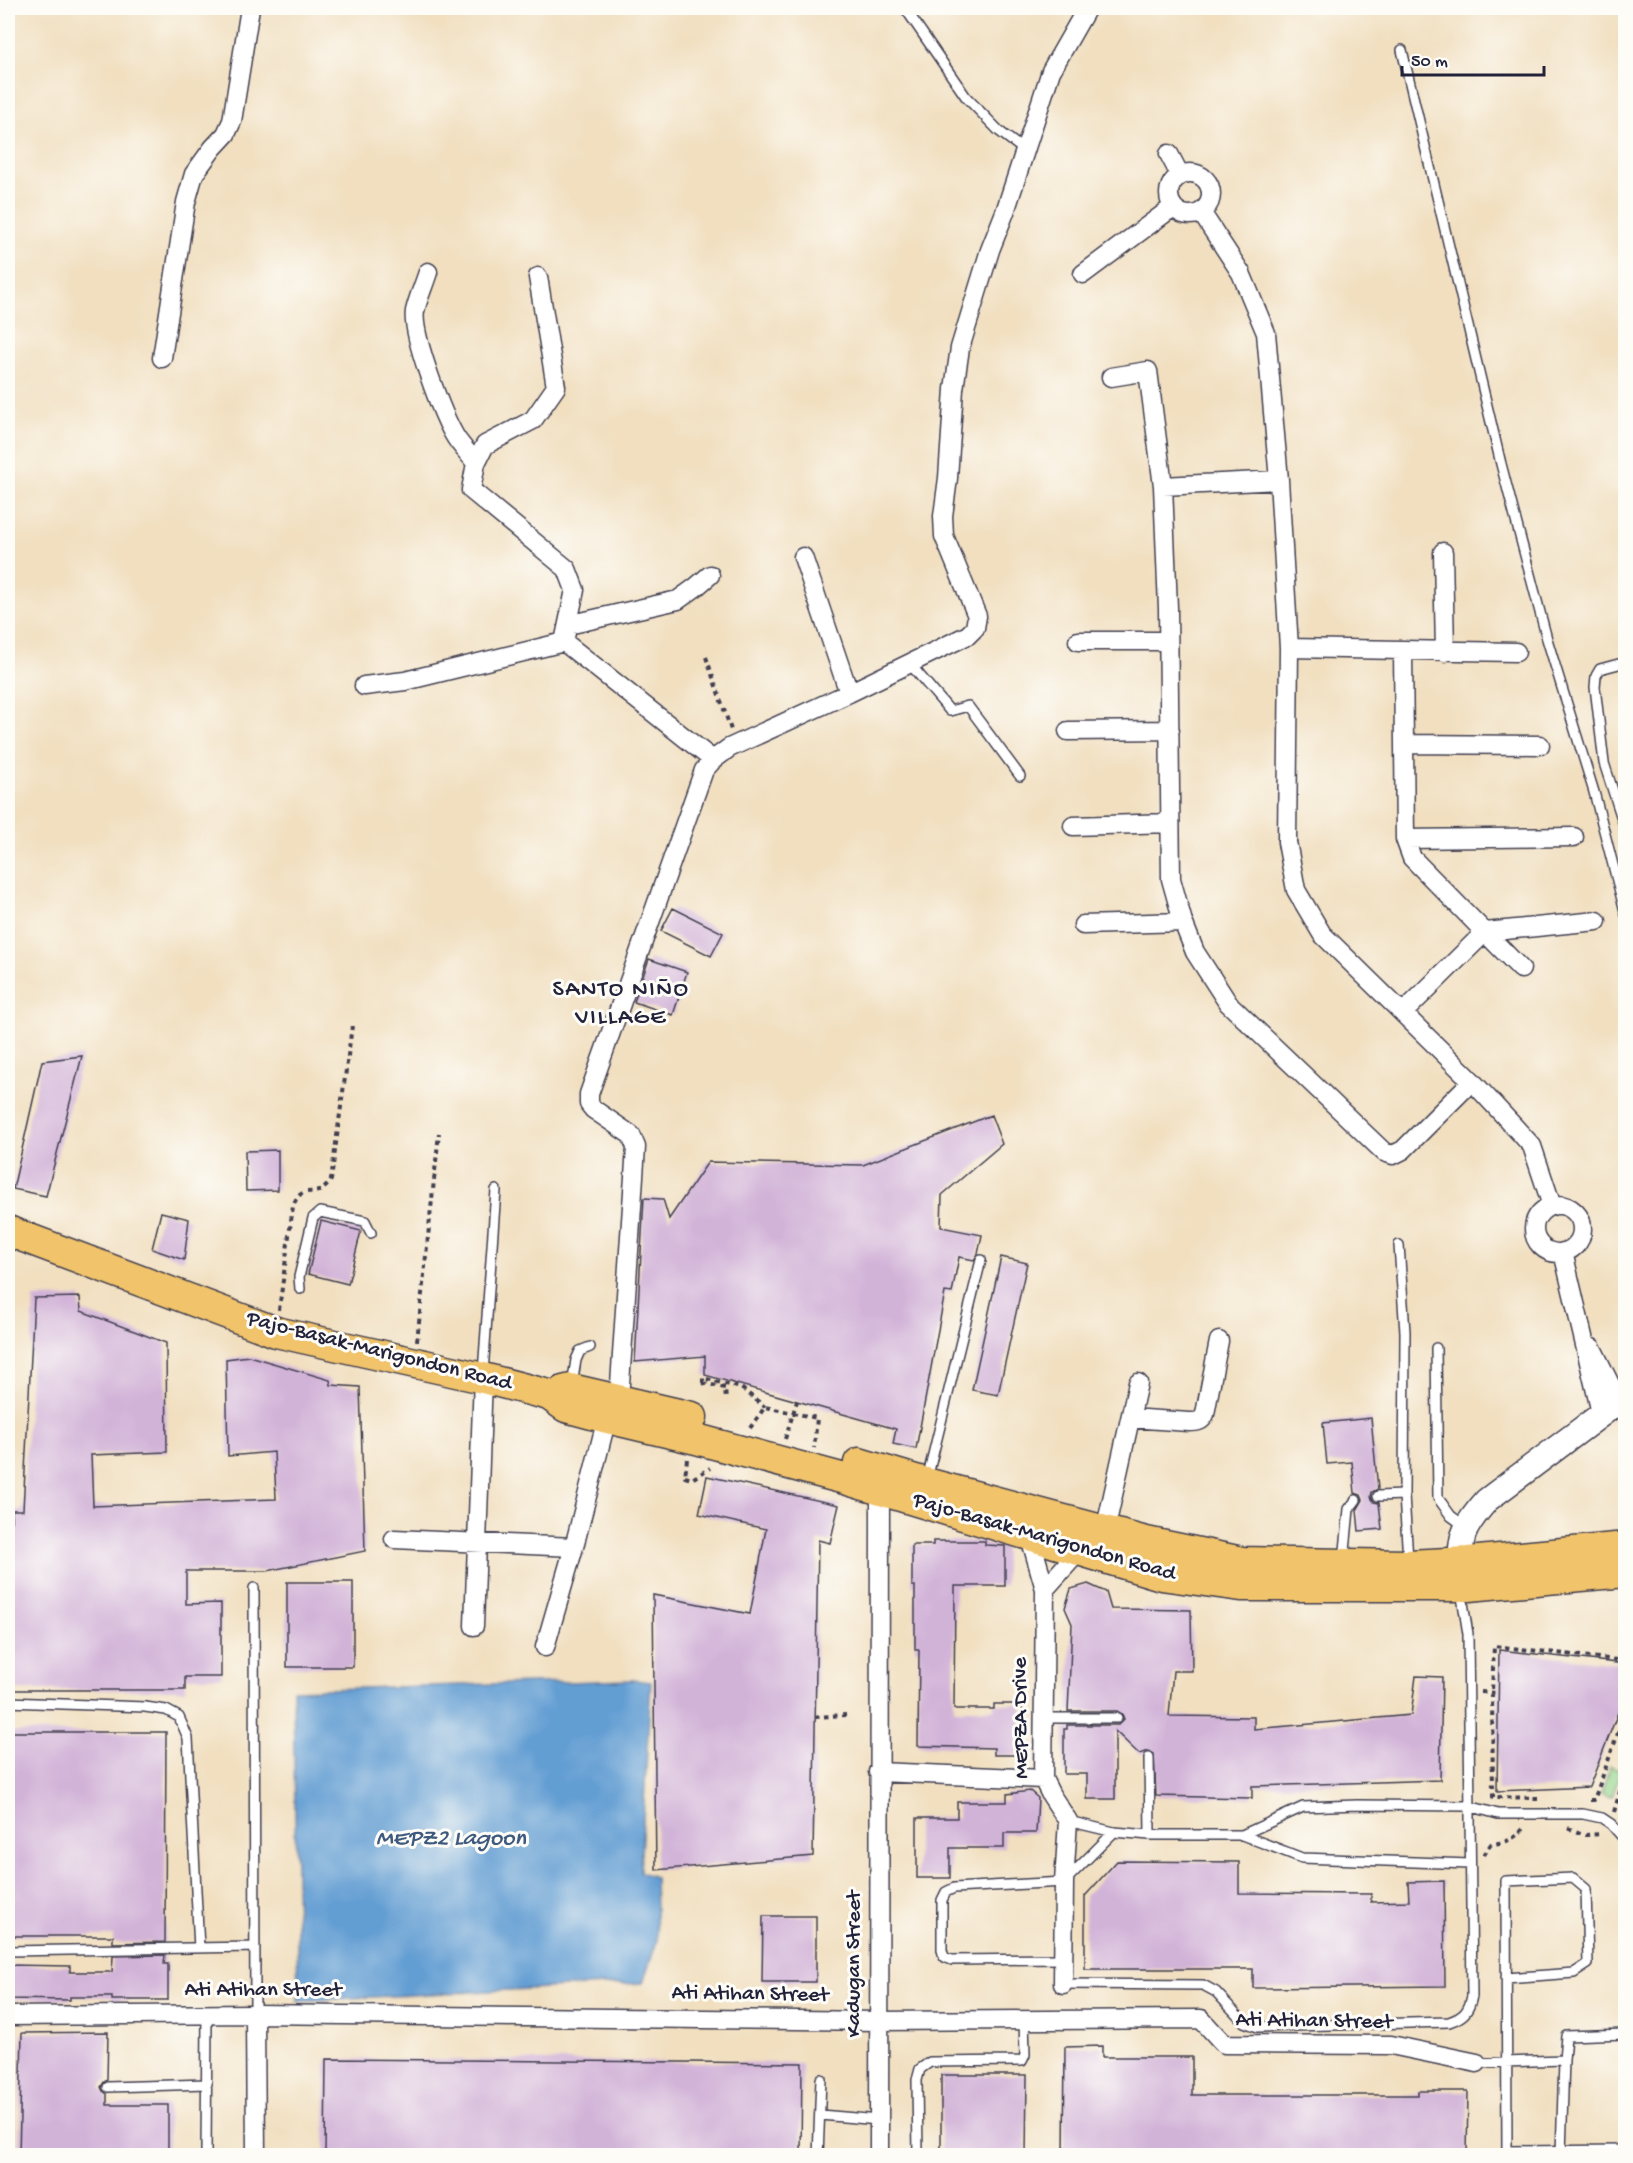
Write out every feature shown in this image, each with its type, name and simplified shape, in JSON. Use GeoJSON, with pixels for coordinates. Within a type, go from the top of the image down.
{"type":"FeatureCollection","features":[{"type":"Feature","properties":{"kind":"main road","name":"Pajo-Basak-Marigondon Road"},"geometry":{"type":"LineString","coordinates":[[8,1231],[276,1332],[483,1378],[560,1392],[566,1407],[613,1408],[747,1432],[1105,1531],[1242,1562],[1344,1564],[1408,1575]]}},
{"type":"Feature","properties":{"kind":"main road","name":"Pajo-Basak-Marigondon Road"},"geometry":{"type":"LineString","coordinates":[[613,1408],[716,1444],[842,1478],[1161,1575],[1241,1586],[1408,1575],[1626,1572]]}},
{"type":"Feature","properties":{"kind":"main road","name":"Pajo-Basak-Marigondon Road"},"geometry":{"type":"LineString","coordinates":[[1461,1574],[1626,1547]]}},
{"type":"Feature","properties":{"kind":"street"},"geometry":{"type":"LineString","coordinates":[[162,358],[186,202],[194,174],[226,134],[232,121],[250,8]]}},
{"type":"Feature","properties":{"kind":"street"},"geometry":{"type":"LineString","coordinates":[[545,1647],[613,1408],[636,1147],[631,1135],[593,1109],[589,1104],[589,1095],[704,770],[729,748],[910,664],[968,635],[975,628],[977,616],[944,536],[954,389],[960,348],[1052,71],[1088,8]]}},
{"type":"Feature","properties":{"kind":"street"},"geometry":{"type":"LineString","coordinates":[[1169,154],[1180,175]]}},
{"type":"Feature","properties":{"kind":"street"},"geometry":{"type":"LineString","coordinates":[[1187,173],[1201,175],[1210,186],[1210,201],[1201,212],[1190,215],[1173,207],[1169,193],[1171,186],[1180,175],[1187,173]]}},
{"type":"Feature","properties":{"kind":"street"},"geometry":{"type":"LineString","coordinates":[[1083,274],[1173,207]]}},
{"type":"Feature","properties":{"kind":"street"},"geometry":{"type":"LineString","coordinates":[[1201,212],[1241,273],[1266,333],[1279,480],[1289,648],[1287,842],[1296,890],[1322,934],[1472,1081],[1532,1146],[1552,1206]]}},
{"type":"Feature","properties":{"kind":"street"},"geometry":{"type":"LineString","coordinates":[[428,272],[415,313],[416,330],[435,393],[447,422],[476,463]]}},
{"type":"Feature","properties":{"kind":"street"},"geometry":{"type":"LineString","coordinates":[[538,277],[556,387],[533,420],[485,445],[476,463],[471,490],[567,569],[575,590],[566,633]]}},
{"type":"Feature","properties":{"kind":"street"},"geometry":{"type":"LineString","coordinates":[[1111,377],[1148,371],[1163,486],[1170,730],[1171,879],[1182,922],[1195,952],[1228,1003],[1384,1152],[1393,1155],[1403,1150],[1472,1081]]}},
{"type":"Feature","properties":{"kind":"street"},"geometry":{"type":"LineString","coordinates":[[1163,486],[1279,480]]}},
{"type":"Feature","properties":{"kind":"street"},"geometry":{"type":"LineString","coordinates":[[1443,552],[1444,652]]}},
{"type":"Feature","properties":{"kind":"street"},"geometry":{"type":"LineString","coordinates":[[803,557],[849,693]]}},
{"type":"Feature","properties":{"kind":"street"},"geometry":{"type":"LineString","coordinates":[[364,686],[405,681],[678,600],[710,574]]}},
{"type":"Feature","properties":{"kind":"street"},"geometry":{"type":"LineString","coordinates":[[566,633],[713,760]]}},
{"type":"Feature","properties":{"kind":"street"},"geometry":{"type":"LineString","coordinates":[[1078,641],[1168,641]]}},
{"type":"Feature","properties":{"kind":"street"},"geometry":{"type":"LineString","coordinates":[[1289,648],[1516,652]]}},
{"type":"Feature","properties":{"kind":"street"},"geometry":{"type":"LineString","coordinates":[[1403,651],[1405,839],[1412,858],[1521,969]]}},
{"type":"Feature","properties":{"kind":"street"},"geometry":{"type":"LineString","coordinates":[[1068,732],[1170,730]]}},
{"type":"Feature","properties":{"kind":"street"},"geometry":{"type":"LineString","coordinates":[[1404,744],[1540,745]]}},
{"type":"Feature","properties":{"kind":"street"},"geometry":{"type":"LineString","coordinates":[[1073,826],[1170,823]]}},
{"type":"Feature","properties":{"kind":"street"},"geometry":{"type":"LineString","coordinates":[[1405,839],[1574,837]]}},
{"type":"Feature","properties":{"kind":"street"},"geometry":{"type":"LineString","coordinates":[[1403,1013],[1485,932],[1597,921]]}},
{"type":"Feature","properties":{"kind":"street"},"geometry":{"type":"LineString","coordinates":[[1083,926],[1182,922]]}},
{"type":"Feature","properties":{"kind":"street"},"geometry":{"type":"LineString","coordinates":[[1552,1206],[1567,1207],[1578,1217],[1581,1224],[1580,1238],[1569,1250],[1563,1252],[1546,1250],[1535,1238],[1535,1222],[1539,1214],[1552,1206]]}},
{"type":"Feature","properties":{"kind":"street"},"geometry":{"type":"LineString","coordinates":[[1461,1574],[1462,1537],[1469,1521],[1487,1500],[1615,1403],[1577,1318],[1563,1252]]}},
{"type":"Feature","properties":{"kind":"street"},"geometry":{"type":"LineString","coordinates":[[1130,1418],[1189,1422],[1201,1420],[1205,1414],[1219,1341]]}},
{"type":"Feature","properties":{"kind":"street"},"geometry":{"type":"LineString","coordinates":[[474,1626],[483,1378]]}},
{"type":"Feature","properties":{"kind":"street"},"geometry":{"type":"LineString","coordinates":[[1105,1531],[1138,1383]]}},
{"type":"Feature","properties":{"kind":"street"},"geometry":{"type":"LineString","coordinates":[[880,1491],[878,1772],[1043,1779]]}},
{"type":"Feature","properties":{"kind":"street","name":"MEPZA Drive"},"geometry":{"type":"LineString","coordinates":[[1030,1537],[1045,1589],[1043,1779],[1068,1821]]}},
{"type":"Feature","properties":{"kind":"street"},"geometry":{"type":"LineString","coordinates":[[394,1539],[574,1547]]}},
{"type":"Feature","properties":{"kind":"street"},"geometry":{"type":"LineString","coordinates":[[1045,1589],[1079,1551]]}},
{"type":"Feature","properties":{"kind":"street","name":"Kadugan Street"},"geometry":{"type":"LineString","coordinates":[[878,1772],[879,2156]]}},
{"type":"Feature","properties":{"kind":"street"},"geometry":{"type":"LineString","coordinates":[[1063,1984],[1064,1882],[1068,1821]]}},
{"type":"Feature","properties":{"kind":"street"},"geometry":{"type":"LineString","coordinates":[[255,2014],[256,2156]]}},
{"type":"Feature","properties":{"kind":"street","name":"Ati Atihan Street"},"geometry":{"type":"LineString","coordinates":[[8,2016],[255,2014],[879,2021],[1202,2019],[1224,2044],[1391,2045],[1478,2063]]}},
{"type":"Feature","properties":{"kind":"lane"},"geometry":{"type":"LineString","coordinates":[[905,8],[966,97],[999,131],[1025,151]]}},
{"type":"Feature","properties":{"kind":"lane"},"geometry":{"type":"LineString","coordinates":[[1402,50],[1501,464],[1547,639],[1594,792],[1626,915]]}},
{"type":"Feature","properties":{"kind":"lane"},"geometry":{"type":"LineString","coordinates":[[1626,662],[1600,669],[1596,676],[1595,687],[1604,763],[1626,831]]}},
{"type":"Feature","properties":{"kind":"lane"},"geometry":{"type":"LineString","coordinates":[[910,664],[950,711],[968,706],[1020,776]]}},
{"type":"Feature","properties":{"kind":"lane"},"geometry":{"type":"LineString","coordinates":[[483,1378],[496,1190]]}},
{"type":"Feature","properties":{"kind":"lane"},"geometry":{"type":"LineString","coordinates":[[300,1289],[299,1277],[313,1218],[320,1212],[365,1221],[371,1233]]}},
{"type":"Feature","properties":{"kind":"lane"},"geometry":{"type":"LineString","coordinates":[[1399,1245],[1405,1332],[1404,1495],[1408,1575]]}},
{"type":"Feature","properties":{"kind":"lane"},"geometry":{"type":"LineString","coordinates":[[926,1483],[981,1260]]}},
{"type":"Feature","properties":{"kind":"lane"},"geometry":{"type":"LineString","coordinates":[[560,1392],[580,1351],[590,1347]]}},
{"type":"Feature","properties":{"kind":"lane"},"geometry":{"type":"LineString","coordinates":[[1436,1348],[1438,1498],[1451,1516],[1466,1527]]}},
{"type":"Feature","properties":{"kind":"lane"},"geometry":{"type":"LineString","coordinates":[[1378,1496],[1404,1495]]}},
{"type":"Feature","properties":{"kind":"lane"},"geometry":{"type":"LineString","coordinates":[[1344,1564],[1349,1509],[1356,1500]]}},
{"type":"Feature","properties":{"kind":"lane"},"geometry":{"type":"LineString","coordinates":[[1063,1984],[1203,1985],[1216,1992],[1244,2022],[1258,2027],[1449,2022],[1460,2019],[1469,2009],[1472,1996],[1468,1634],[1461,1574]]}},
{"type":"Feature","properties":{"kind":"lane"},"geometry":{"type":"LineString","coordinates":[[254,1588],[255,2014]]}},
{"type":"Feature","properties":{"kind":"lane"},"geometry":{"type":"LineString","coordinates":[[8,1702],[145,1707],[166,1710],[179,1717],[188,1738],[199,1948]]}},
{"type":"Feature","properties":{"kind":"lane"},"geometry":{"type":"LineString","coordinates":[[1044,1718],[1117,1718]]}},
{"type":"Feature","properties":{"kind":"lane"},"geometry":{"type":"LineString","coordinates":[[1149,1758],[1150,1835]]}},
{"type":"Feature","properties":{"kind":"lane"},"geometry":{"type":"LineString","coordinates":[[1242,1835],[1303,1807],[1469,1806],[1498,1814],[1583,1814],[1607,1821],[1626,1842]]}},
{"type":"Feature","properties":{"kind":"lane"},"geometry":{"type":"LineString","coordinates":[[1068,1821],[1114,1832],[1150,1835],[1242,1835],[1302,1858],[1470,1864]]}},
{"type":"Feature","properties":{"kind":"lane"},"geometry":{"type":"LineString","coordinates":[[1063,1959],[952,1960],[944,1957],[942,1900],[946,1892],[954,1888],[1064,1882],[1114,1832]]}},
{"type":"Feature","properties":{"kind":"lane"},"geometry":{"type":"LineString","coordinates":[[1506,1978],[1574,1973],[1588,1964],[1586,1889],[1573,1878],[1506,1881],[1506,1978],[1506,2062],[1507,2153],[1626,2150]]}},
{"type":"Feature","properties":{"kind":"lane"},"geometry":{"type":"LineString","coordinates":[[8,1951],[255,1947]]}},
{"type":"Feature","properties":{"kind":"lane"},"geometry":{"type":"LineString","coordinates":[[206,2156],[207,2014]]}},
{"type":"Feature","properties":{"kind":"lane"},"geometry":{"type":"LineString","coordinates":[[918,2156],[917,2080],[920,2068],[930,2062],[1022,2061],[1025,2055],[1024,2019]]}},
{"type":"Feature","properties":{"kind":"lane"},"geometry":{"type":"LineString","coordinates":[[1561,2153],[1566,2037],[1626,2034]]}},
{"type":"Feature","properties":{"kind":"lane"},"geometry":{"type":"LineString","coordinates":[[1478,2063],[1564,2060]]}},
{"type":"Feature","properties":{"kind":"lane"},"geometry":{"type":"LineString","coordinates":[[818,2156],[821,2079]]}},
{"type":"Feature","properties":{"kind":"lane"},"geometry":{"type":"LineString","coordinates":[[108,2087],[207,2084]]}},
{"type":"Feature","properties":{"kind":"lane"},"geometry":{"type":"LineString","coordinates":[[820,2115],[879,2120]]}},
{"type":"Feature","properties":{"kind":"path"},"geometry":{"type":"LineString","coordinates":[[706,657],[732,735],[729,748]]}},
{"type":"Feature","properties":{"kind":"path"},"geometry":{"type":"LineString","coordinates":[[276,1332],[292,1206],[296,1196],[326,1189],[331,1180],[352,1026]]}},
{"type":"Feature","properties":{"kind":"path"},"geometry":{"type":"LineString","coordinates":[[415,1363],[439,1133]]}},
{"type":"Feature","properties":{"kind":"path"},"geometry":{"type":"LineString","coordinates":[[726,1401],[725,1388],[703,1383],[703,1378],[741,1388],[765,1407],[817,1418],[814,1451]]}},
{"type":"Feature","properties":{"kind":"path"},"geometry":{"type":"LineString","coordinates":[[783,1443],[797,1401]]}},
{"type":"Feature","properties":{"kind":"path"},"geometry":{"type":"LineString","coordinates":[[747,1432],[765,1407]]}},
{"type":"Feature","properties":{"kind":"path"},"geometry":{"type":"LineString","coordinates":[[685,1477],[692,1479],[710,1468]]}},
{"type":"Feature","properties":{"kind":"path"},"geometry":{"type":"LineString","coordinates":[[1549,1798],[1493,1797],[1494,1646],[1626,1661]]}},
{"type":"Feature","properties":{"kind":"path"},"geometry":{"type":"LineString","coordinates":[[1582,1800],[1594,1800],[1626,1711]]}},
{"type":"Feature","properties":{"kind":"path"},"geometry":{"type":"LineString","coordinates":[[815,1717],[846,1715]]}},
{"type":"Feature","properties":{"kind":"path"},"geometry":{"type":"LineString","coordinates":[[1614,1812],[1626,1771]]}},
{"type":"Feature","properties":{"kind":"path"},"geometry":{"type":"LineString","coordinates":[[1470,1880],[1479,1874],[1485,1852],[1491,1844],[1504,1843],[1515,1838],[1527,1823]]}},
{"type":"Feature","properties":{"kind":"path"},"geometry":{"type":"LineString","coordinates":[[1563,1826],[1585,1835],[1599,1834],[1615,1828]]}},
{"type":"Feature","properties":{"kind":"green space"},"geometry":{"type":"Polygon","coordinates":[[[1610,1766],[1621,1770],[1612,1797],[1601,1794],[1610,1766]]]}},
{"type":"Feature","properties":{"kind":"water","name":"MEPZ2 Lagoon"},"geometry":{"type":"Polygon","coordinates":[[[633,1680],[651,1682],[640,1872],[655,1877],[657,1941],[643,1983],[298,2001],[293,1690],[633,1680]]]}},
{"type":"Feature","properties":{"kind":"building"},"geometry":{"type":"Polygon","coordinates":[[[673,908],[723,933],[711,956],[661,931],[673,908]]]}},
{"type":"Feature","properties":{"kind":"building"},"geometry":{"type":"Polygon","coordinates":[[[649,959],[687,972],[673,1015],[634,1002],[649,959]]]}},
{"type":"Feature","properties":{"kind":"building"},"geometry":{"type":"Polygon","coordinates":[[[82,1056],[46,1196],[13,1189],[42,1061],[82,1056]]]}},
{"type":"Feature","properties":{"kind":"building"},"geometry":{"type":"Polygon","coordinates":[[[991,1115],[1002,1144],[942,1195],[941,1227],[982,1235],[978,1254],[974,1260],[959,1257],[952,1293],[945,1292],[916,1449],[893,1444],[896,1429],[705,1375],[705,1356],[635,1362],[644,1198],[663,1199],[669,1219],[708,1162],[863,1165],[991,1115]]]}},
{"type":"Feature","properties":{"kind":"building"},"geometry":{"type":"Polygon","coordinates":[[[278,1150],[278,1190],[246,1191],[245,1151],[278,1150]]]}},
{"type":"Feature","properties":{"kind":"building"},"geometry":{"type":"Polygon","coordinates":[[[161,1212],[189,1219],[184,1260],[152,1249],[161,1212]]]}},
{"type":"Feature","properties":{"kind":"building"},"geometry":{"type":"Polygon","coordinates":[[[321,1221],[361,1231],[348,1284],[308,1274],[321,1221]]]}},
{"type":"Feature","properties":{"kind":"building"},"geometry":{"type":"Polygon","coordinates":[[[1001,1257],[1027,1263],[998,1395],[972,1390],[1001,1257]]]}},
{"type":"Feature","properties":{"kind":"building"},"geometry":{"type":"Polygon","coordinates":[[[80,1297],[81,1311],[166,1343],[167,1452],[91,1455],[93,1506],[276,1499],[274,1452],[228,1456],[226,1359],[249,1356],[330,1380],[331,1385],[360,1387],[365,1551],[267,1571],[186,1571],[186,1604],[221,1603],[221,1677],[185,1677],[185,1690],[8,1690],[8,1574],[12,1510],[23,1510],[34,1298],[80,1297]]]}},
{"type":"Feature","properties":{"kind":"building"},"geometry":{"type":"Polygon","coordinates":[[[1371,1418],[1378,1489],[1372,1492],[1371,1497],[1374,1502],[1379,1503],[1382,1529],[1359,1531],[1357,1510],[1363,1500],[1361,1495],[1355,1493],[1352,1462],[1327,1464],[1323,1423],[1371,1418]]]}},
{"type":"Feature","properties":{"kind":"building"},"geometry":{"type":"Polygon","coordinates":[[[707,1476],[839,1505],[830,1543],[818,1540],[813,1856],[656,1870],[653,1595],[750,1614],[766,1529],[699,1514],[707,1476]]]}},
{"type":"Feature","properties":{"kind":"building"},"geometry":{"type":"Polygon","coordinates":[[[933,1541],[985,1541],[985,1545],[1005,1546],[1005,1586],[955,1586],[954,1709],[994,1709],[994,1704],[1022,1704],[1022,1755],[994,1755],[994,1748],[918,1746],[919,1650],[915,1650],[915,1586],[912,1586],[912,1545],[933,1545],[933,1541]]]}},
{"type":"Feature","properties":{"kind":"building"},"geometry":{"type":"Polygon","coordinates":[[[287,1582],[353,1582],[353,1667],[287,1667],[287,1582]]]}},
{"type":"Feature","properties":{"kind":"building"},"geometry":{"type":"Polygon","coordinates":[[[1088,1584],[1106,1592],[1111,1609],[1191,1610],[1192,1671],[1173,1671],[1169,1716],[1254,1717],[1254,1729],[1411,1715],[1416,1676],[1442,1677],[1440,1780],[1252,1786],[1252,1798],[1156,1796],[1154,1754],[1149,1751],[1139,1754],[1115,1731],[1115,1799],[1087,1799],[1087,1774],[1064,1774],[1064,1729],[1067,1729],[1067,1725],[1118,1725],[1124,1719],[1117,1711],[1068,1711],[1072,1624],[1065,1608],[1071,1589],[1088,1584]]]}},
{"type":"Feature","properties":{"kind":"building"},"geometry":{"type":"Polygon","coordinates":[[[1499,1650],[1626,1664],[1626,1692],[1589,1787],[1497,1791],[1499,1650]]]}},
{"type":"Feature","properties":{"kind":"building"},"geometry":{"type":"Polygon","coordinates":[[[8,1732],[166,1732],[165,1942],[113,1943],[113,1936],[8,1936],[8,1732]]]}},
{"type":"Feature","properties":{"kind":"building"},"geometry":{"type":"Polygon","coordinates":[[[1030,1791],[1038,1798],[1036,1833],[1004,1833],[1004,1848],[950,1848],[950,1878],[917,1878],[917,1818],[957,1818],[957,1802],[1007,1802],[1007,1794],[1030,1791]]]}},
{"type":"Feature","properties":{"kind":"building"},"geometry":{"type":"Polygon","coordinates":[[[1117,1861],[1239,1862],[1239,1893],[1371,1894],[1371,1902],[1409,1901],[1408,1882],[1444,1881],[1445,1986],[1253,1988],[1253,1969],[1085,1969],[1085,1896],[1117,1861]]]}},
{"type":"Feature","properties":{"kind":"building"},"geometry":{"type":"Polygon","coordinates":[[[763,1916],[816,1916],[816,1982],[762,1982],[763,1916]]]}},
{"type":"Feature","properties":{"kind":"building"},"geometry":{"type":"Polygon","coordinates":[[[165,1955],[164,1964],[168,1964],[168,2000],[112,2000],[112,1997],[70,1997],[70,2000],[8,1999],[8,1965],[70,1966],[70,1972],[112,1972],[113,1956],[165,1955]]]}},
{"type":"Feature","properties":{"kind":"building"},"geometry":{"type":"Polygon","coordinates":[[[108,2032],[107,2080],[101,2087],[107,2094],[107,2105],[168,2105],[168,2156],[19,2156],[22,2033],[108,2032]]]}},
{"type":"Feature","properties":{"kind":"building"},"geometry":{"type":"Polygon","coordinates":[[[1102,2046],[1102,2057],[1192,2057],[1192,2095],[1418,2095],[1418,2091],[1468,2091],[1467,2156],[1064,2156],[1065,2047],[1102,2046]]]}},
{"type":"Feature","properties":{"kind":"building"},"geometry":{"type":"Polygon","coordinates":[[[326,2059],[802,2063],[801,2156],[325,2156],[326,2059]]]}},
{"type":"Feature","properties":{"kind":"building"},"geometry":{"type":"Polygon","coordinates":[[[941,2075],[1027,2075],[1026,2156],[941,2156],[941,2075]]]}},
{"type":"Feature","properties":{"kind":"district","name":"SANTO NIÑO VILLAGE"},"geometry":{"type":"Point","coordinates":[621,1004]}}]}
